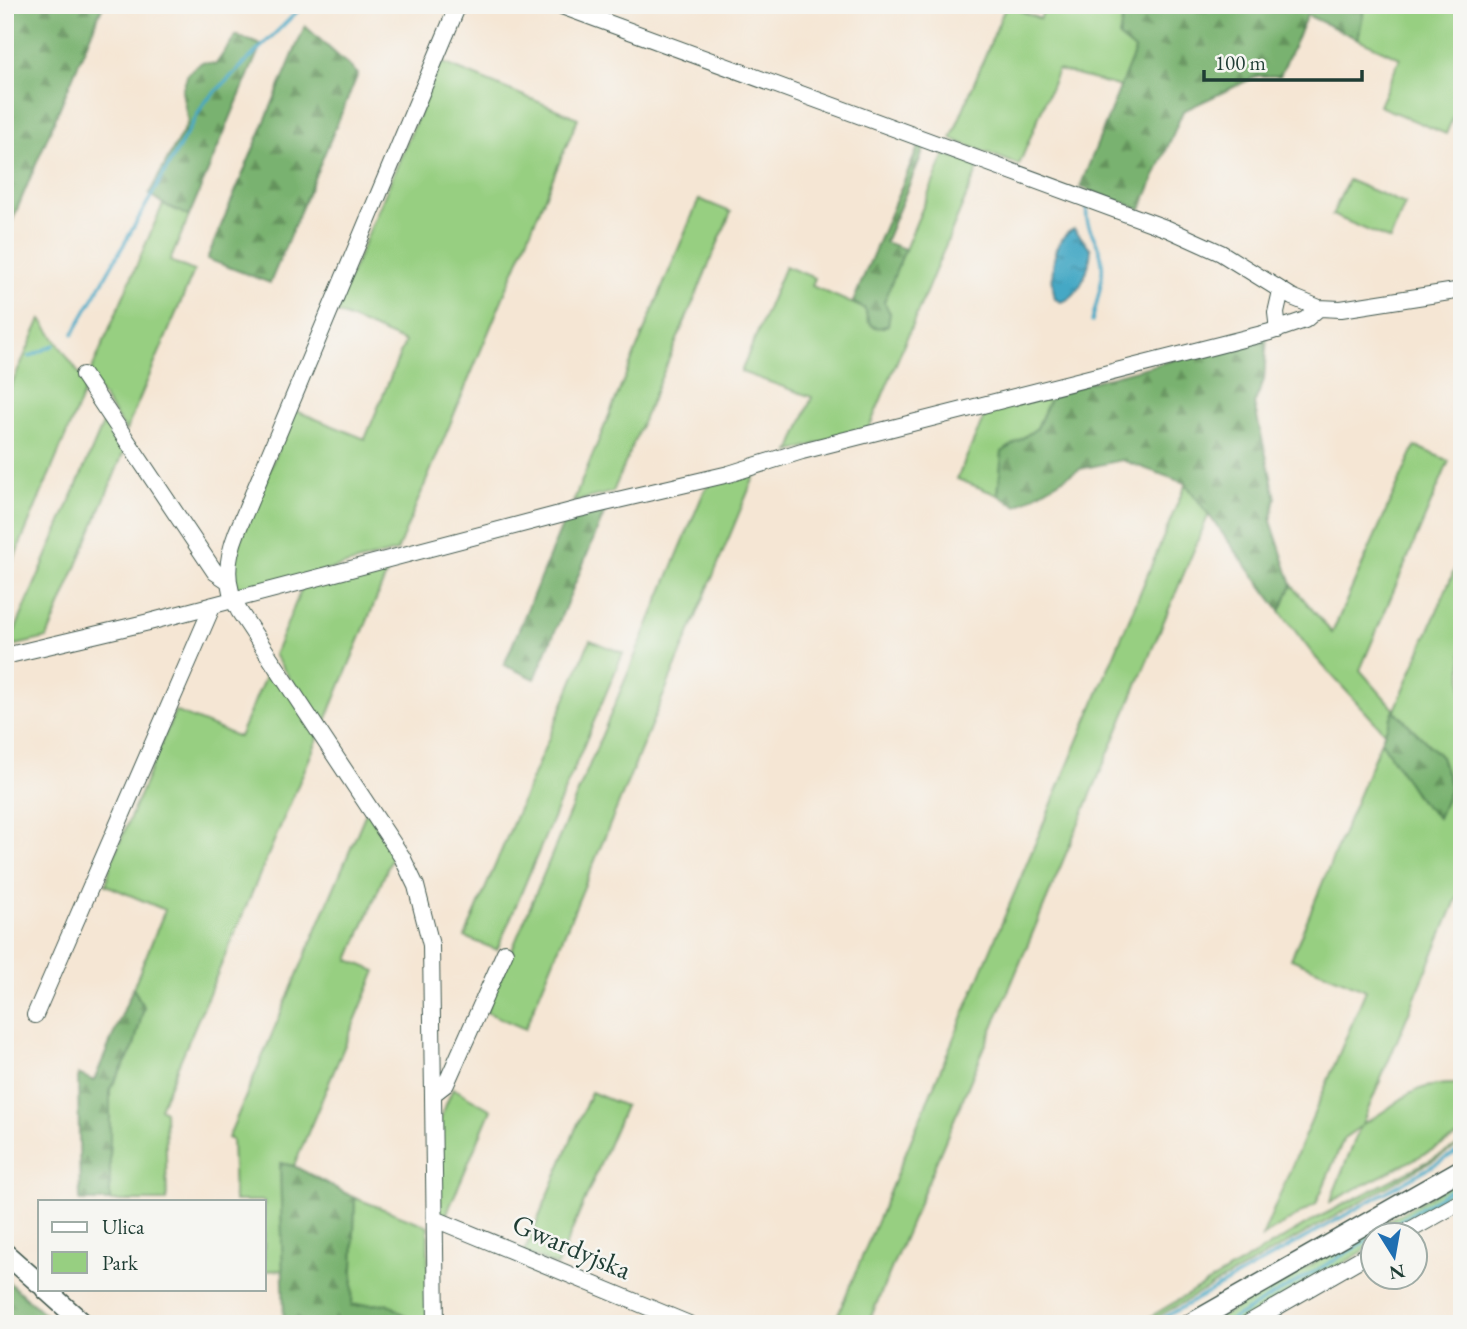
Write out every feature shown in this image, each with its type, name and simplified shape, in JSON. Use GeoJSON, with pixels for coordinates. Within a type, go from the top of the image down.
{"type":"FeatureCollection","features":[{"type":"Feature","properties":{"kind":"main road"},"geometry":{"type":"LineString","coordinates":[[1190,1324],[1462,1169]]}},
{"type":"Feature","properties":{"kind":"main road"},"geometry":{"type":"LineString","coordinates":[[5,1253],[38,1282]]}},
{"type":"Feature","properties":{"kind":"main road"},"geometry":{"type":"LineString","coordinates":[[46,1290],[84,1324]]}},
{"type":"Feature","properties":{"kind":"street"},"geometry":{"type":"LineString","coordinates":[[436,1324],[431,945],[416,886],[402,857],[233,600],[227,580],[232,543],[458,5]]}},
{"type":"Feature","properties":{"kind":"street"},"geometry":{"type":"LineString","coordinates":[[559,5],[1181,234],[1221,253],[1281,290],[1320,308],[1341,309],[1462,290]]}},
{"type":"Feature","properties":{"kind":"street"},"geometry":{"type":"LineString","coordinates":[[1278,330],[1276,313],[1281,290]]}},
{"type":"Feature","properties":{"kind":"street"},"geometry":{"type":"LineString","coordinates":[[5,656],[233,600],[575,510],[729,474],[802,450],[1278,330],[1305,320],[1320,308]]}},
{"type":"Feature","properties":{"kind":"street"},"geometry":{"type":"LineString","coordinates":[[83,374],[215,572],[227,580]]}},
{"type":"Feature","properties":{"kind":"street"},"geometry":{"type":"LineString","coordinates":[[36,1015],[213,605]]}},
{"type":"Feature","properties":{"kind":"street"},"geometry":{"type":"LineString","coordinates":[[433,1094],[446,1084],[505,952]]}},
{"type":"Feature","properties":{"kind":"street"},"geometry":{"type":"LineString","coordinates":[[1428,1220],[1462,1201]]}},
{"type":"Feature","properties":{"kind":"street","name":"Gwardyjska"},"geometry":{"type":"LineString","coordinates":[[435,1219],[689,1324]]}},
{"type":"Feature","properties":{"kind":"street"},"geometry":{"type":"LineString","coordinates":[[1247,1324],[1358,1261]]}},
{"type":"Feature","properties":{"kind":"green space"},"geometry":{"type":"Polygon","coordinates":[[[5,5],[103,5],[5,238],[5,5]]]}},
{"type":"Feature","properties":{"kind":"green space"},"geometry":{"type":"Polygon","coordinates":[[[1006,5],[1020,5],[1021,11],[1040,19],[1046,5],[1084,5],[1079,17],[1098,17],[1119,5],[1123,16],[1119,37],[1136,50],[1121,87],[1058,70],[1019,165],[951,139],[1006,5]]]}},
{"type":"Feature","properties":{"kind":"green space"},"geometry":{"type":"Polygon","coordinates":[[[1119,5],[1365,5],[1358,39],[1307,15],[1280,76],[1257,76],[1183,111],[1141,209],[1080,187],[1135,50],[1119,37],[1123,16],[1119,5]]]}},
{"type":"Feature","properties":{"kind":"green space"},"geometry":{"type":"Polygon","coordinates":[[[1365,5],[1462,5],[1462,96],[1446,134],[1379,106],[1400,58],[1358,39],[1365,5]]]}},
{"type":"Feature","properties":{"kind":"green space"},"geometry":{"type":"Polygon","coordinates":[[[305,26],[358,74],[270,283],[207,259],[305,26]]]}},
{"type":"Feature","properties":{"kind":"green space"},"geometry":{"type":"Polygon","coordinates":[[[236,35],[261,45],[189,216],[149,194],[188,122],[182,91],[188,73],[202,62],[216,64],[236,35]]]}},
{"type":"Feature","properties":{"kind":"green space"},"geometry":{"type":"Polygon","coordinates":[[[441,62],[578,118],[397,551],[255,590],[235,590],[233,558],[294,410],[365,439],[405,342],[335,312],[441,62]]]}},
{"type":"Feature","properties":{"kind":"green space"},"geometry":{"type":"Polygon","coordinates":[[[919,145],[925,147],[885,242],[905,249],[884,302],[890,313],[888,325],[878,328],[869,322],[865,309],[853,302],[919,145]]]}},
{"type":"Feature","properties":{"kind":"green space"},"geometry":{"type":"Polygon","coordinates":[[[945,154],[979,166],[869,428],[790,452],[812,397],[741,372],[785,266],[815,278],[812,286],[865,309],[868,322],[890,313],[883,302],[945,154]]]}},
{"type":"Feature","properties":{"kind":"green space"},"geometry":{"type":"Polygon","coordinates":[[[1348,180],[1405,204],[1390,240],[1332,215],[1348,180]]]}},
{"type":"Feature","properties":{"kind":"green space"},"geometry":{"type":"Polygon","coordinates":[[[699,199],[731,212],[613,492],[573,502],[699,199]]]}},
{"type":"Feature","properties":{"kind":"green space"},"geometry":{"type":"Polygon","coordinates":[[[163,204],[189,216],[170,261],[194,271],[126,431],[89,376],[163,204]]]}},
{"type":"Feature","properties":{"kind":"green space"},"geometry":{"type":"Polygon","coordinates":[[[41,319],[87,385],[5,580],[5,399],[41,319]]]}},
{"type":"Feature","properties":{"kind":"green space"},"geometry":{"type":"Polygon","coordinates":[[[1267,335],[1264,380],[1254,404],[1276,498],[1271,521],[1292,585],[1280,611],[1185,483],[1122,460],[1080,469],[1017,506],[998,495],[1002,452],[1037,428],[1053,392],[1267,335]]]}},
{"type":"Feature","properties":{"kind":"green space"},"geometry":{"type":"Polygon","coordinates":[[[1053,392],[1037,428],[1002,452],[998,495],[957,479],[987,410],[1053,392]]]}},
{"type":"Feature","properties":{"kind":"green space"},"geometry":{"type":"Polygon","coordinates":[[[105,419],[125,449],[47,638],[8,647],[105,419]]]}},
{"type":"Feature","properties":{"kind":"green space"},"geometry":{"type":"Polygon","coordinates":[[[1415,446],[1449,461],[1360,670],[1395,710],[1462,552],[1462,886],[1362,1124],[1417,1090],[1443,1084],[1462,1084],[1462,1135],[1330,1202],[1360,1127],[1344,1138],[1316,1204],[1262,1237],[1366,990],[1291,959],[1381,741],[1420,801],[1438,817],[1451,787],[1441,757],[1395,711],[1385,733],[1316,658],[1280,611],[1292,585],[1332,633],[1415,446]]]}},
{"type":"Feature","properties":{"kind":"green space"},"geometry":{"type":"Polygon","coordinates":[[[757,470],[525,1029],[486,1012],[705,489],[714,480],[757,470]]]}},
{"type":"Feature","properties":{"kind":"green space"},"geometry":{"type":"Polygon","coordinates":[[[1186,483],[1209,514],[868,1324],[834,1324],[1186,483]]]}},
{"type":"Feature","properties":{"kind":"green space"},"geometry":{"type":"Polygon","coordinates":[[[607,507],[535,679],[504,665],[566,516],[607,507]]]}},
{"type":"Feature","properties":{"kind":"green space"},"geometry":{"type":"Polygon","coordinates":[[[392,561],[323,728],[274,655],[303,585],[392,561]]]}},
{"type":"Feature","properties":{"kind":"green space"},"geometry":{"type":"Polygon","coordinates":[[[590,640],[623,653],[497,950],[465,937],[590,640]]]}},
{"type":"Feature","properties":{"kind":"green space"},"geometry":{"type":"Polygon","coordinates":[[[271,663],[319,736],[160,1108],[165,1111],[167,1200],[110,1200],[110,1089],[133,1049],[144,1007],[133,988],[165,910],[106,885],[111,863],[175,711],[239,737],[271,663]]]}},
{"type":"Feature","properties":{"kind":"green space"},"geometry":{"type":"Polygon","coordinates":[[[1394,710],[1441,757],[1451,787],[1438,818],[1420,801],[1381,741],[1394,710]]]}},
{"type":"Feature","properties":{"kind":"green space"},"geometry":{"type":"Polygon","coordinates":[[[367,810],[389,846],[392,857],[349,960],[376,971],[294,1166],[280,1163],[283,1270],[266,1271],[266,1200],[234,1200],[232,1140],[228,1138],[367,810]]]}},
{"type":"Feature","properties":{"kind":"green space"},"geometry":{"type":"Polygon","coordinates":[[[133,988],[144,1007],[133,1049],[110,1089],[110,1200],[80,1200],[78,1074],[94,1081],[133,988]]]}},
{"type":"Feature","properties":{"kind":"green space"},"geometry":{"type":"Polygon","coordinates":[[[453,1088],[491,1110],[445,1218],[438,1213],[437,1126],[453,1088]]]}},
{"type":"Feature","properties":{"kind":"green space"},"geometry":{"type":"Polygon","coordinates":[[[591,1092],[625,1106],[557,1266],[524,1253],[591,1092]]]}},
{"type":"Feature","properties":{"kind":"green space"},"geometry":{"type":"Polygon","coordinates":[[[1462,1144],[1145,1324],[1138,1324],[1319,1217],[1462,1144]]]}},
{"type":"Feature","properties":{"kind":"green space"},"geometry":{"type":"Polygon","coordinates":[[[280,1163],[294,1166],[355,1198],[352,1305],[389,1304],[416,1324],[284,1324],[280,1163]]]}},
{"type":"Feature","properties":{"kind":"green space"},"geometry":{"type":"Polygon","coordinates":[[[1462,1178],[1462,1198],[1419,1220],[1389,1220],[1462,1178]]]}},
{"type":"Feature","properties":{"kind":"green space"},"geometry":{"type":"Polygon","coordinates":[[[355,1198],[428,1226],[428,1324],[416,1324],[389,1304],[352,1305],[355,1198]]]}},
{"type":"Feature","properties":{"kind":"green space"},"geometry":{"type":"Polygon","coordinates":[[[1358,1238],[1358,1254],[1242,1324],[1208,1324],[1358,1238]]]}},
{"type":"Feature","properties":{"kind":"green space"},"geometry":{"type":"Polygon","coordinates":[[[5,1279],[56,1324],[5,1324],[5,1279]]]}},
{"type":"Feature","properties":{"kind":"water"},"geometry":{"type":"Polygon","coordinates":[[[1074,229],[1091,249],[1090,257],[1079,288],[1061,302],[1055,299],[1053,290],[1054,260],[1061,241],[1074,229]]]}},
{"type":"Feature","properties":{"kind":"waterway"},"geometry":{"type":"LineString","coordinates":[[73,334],[204,103],[304,5]]}},
{"type":"Feature","properties":{"kind":"waterway"},"geometry":{"type":"LineString","coordinates":[[1087,209],[1087,222],[1102,264],[1092,322]]}},
{"type":"Feature","properties":{"kind":"waterway"},"geometry":{"type":"LineString","coordinates":[[29,357],[54,345]]}},
{"type":"Feature","properties":{"kind":"waterway"},"geometry":{"type":"LineString","coordinates":[[1153,1324],[1462,1149]]}},
{"type":"Feature","properties":{"kind":"waterway"},"geometry":{"type":"LineString","coordinates":[[1401,1220],[1462,1183]]}},
{"type":"Feature","properties":{"kind":"waterway"},"geometry":{"type":"LineString","coordinates":[[1224,1324],[1358,1246]]}}]}
